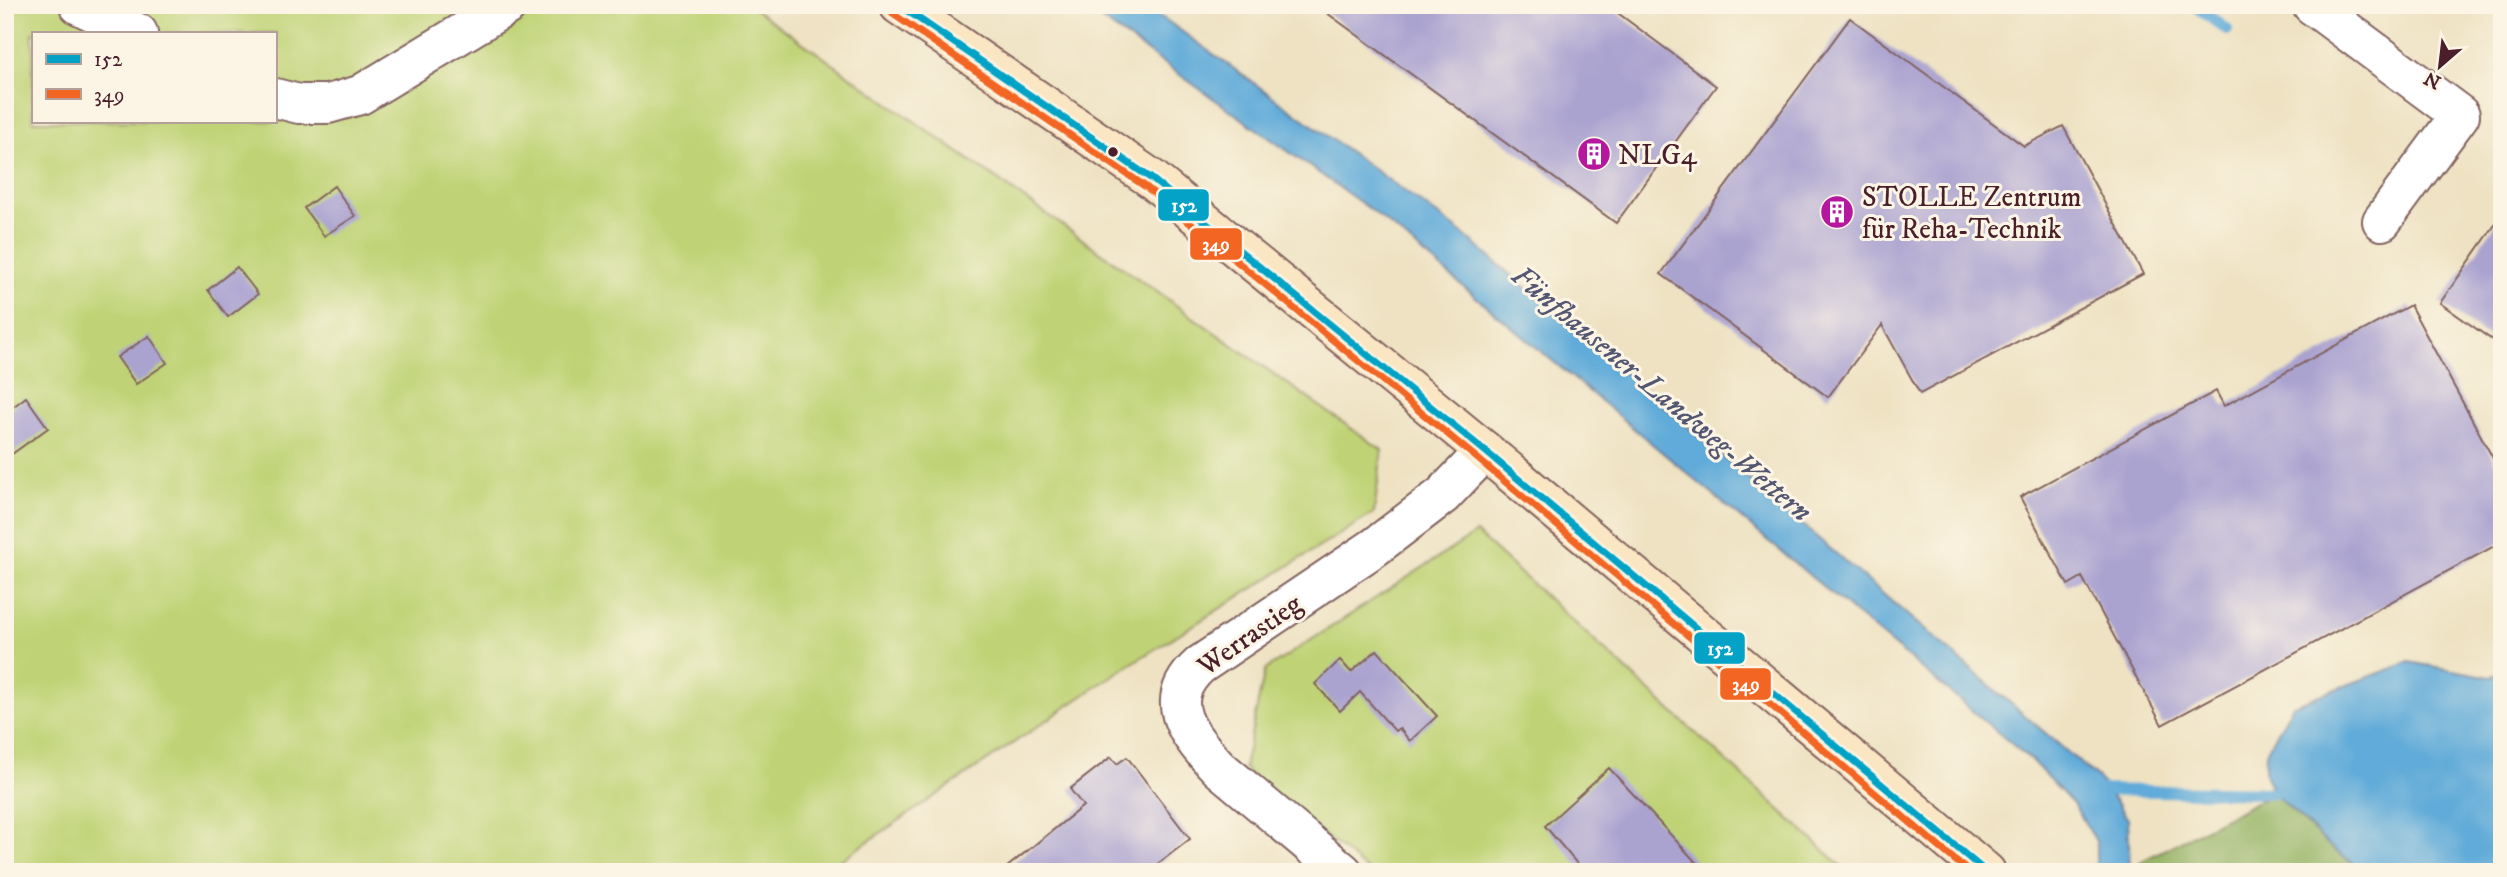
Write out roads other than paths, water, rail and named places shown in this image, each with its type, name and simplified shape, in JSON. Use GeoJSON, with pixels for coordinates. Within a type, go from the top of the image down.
{"type":"FeatureCollection","features":[{"type":"Feature","properties":{"kind":"main road"},"geometry":{"type":"LineString","coordinates":[[899,5],[1152,179],[1485,451],[1986,872]]}},
{"type":"Feature","properties":{"kind":"street"},"geometry":{"type":"LineString","coordinates":[[79,5],[136,32]]}},
{"type":"Feature","properties":{"kind":"street"},"geometry":{"type":"LineString","coordinates":[[276,98],[299,104],[328,104],[360,95],[508,5]]}},
{"type":"Feature","properties":{"kind":"street"},"geometry":{"type":"LineString","coordinates":[[2312,5],[2460,115],[2382,221]]}},
{"type":"Feature","properties":{"kind":"street","name":"Werrastieg"},"geometry":{"type":"LineString","coordinates":[[1329,868],[1203,752],[1186,728],[1180,702],[1181,691],[1189,675],[1200,665],[1375,547],[1443,495],[1485,451]]}},
{"type":"Feature","properties":{"kind":"water"},"geometry":{"type":"Polygon","coordinates":[[[1081,5],[1145,5],[1457,229],[2099,779],[2128,819],[2130,872],[2096,872],[2096,841],[2074,805],[2031,760],[1374,212],[1081,5]]]}},
{"type":"Feature","properties":{"kind":"water"},"geometry":{"type":"Polygon","coordinates":[[[2409,662],[2491,677],[2502,671],[2502,872],[2364,872],[2332,848],[2274,793],[2265,774],[2266,752],[2293,705],[2409,662]]]}},
{"type":"Feature","properties":{"kind":"waterway"},"geometry":{"type":"LineString","coordinates":[[2194,5],[2227,30]]}},
{"type":"Feature","properties":{"kind":"waterway"},"geometry":{"type":"LineString","coordinates":[[2093,790],[2274,793]]}},
{"type":"Feature","properties":{"kind":"place","name":"NLG4"},"geometry":{"type":"Point","coordinates":[1594,154]}},
{"type":"Feature","properties":{"kind":"place","name":"STOLLE Zentrum für Reha-Technik"},"geometry":{"type":"Point","coordinates":[1837,212]}},
{"type":"Feature","properties":{"kind":"water label","name":"Fünfhausener-Landweg-Wettern"},"geometry":{"type":"Point","coordinates":[1662,393]}}]}
